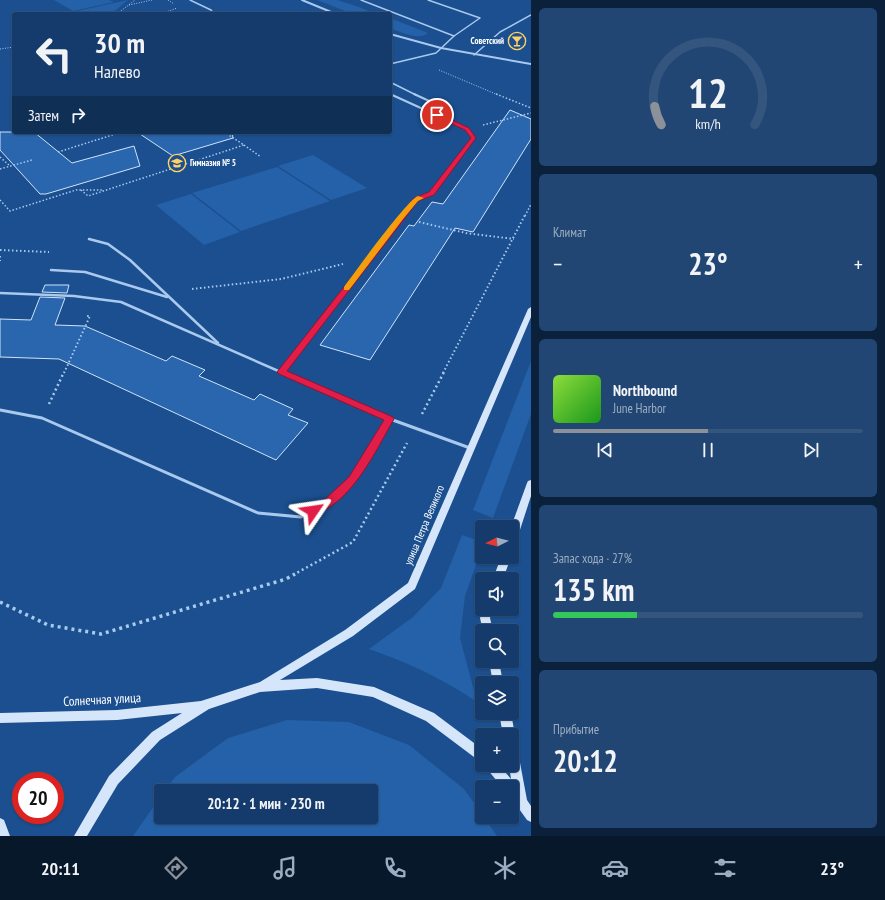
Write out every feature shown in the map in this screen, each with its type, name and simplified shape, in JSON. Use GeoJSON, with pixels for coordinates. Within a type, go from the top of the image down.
{"type":"FeatureCollection","features":[{"type":"Feature","properties":{"kind":"street"},"geometry":{"type":"LineString","coordinates":[[302,0],[331,12]]}},
{"type":"Feature","properties":{"kind":"street"},"geometry":{"type":"LineString","coordinates":[[392,35],[474,55],[531,64]]}},
{"type":"Feature","properties":{"kind":"street","name":"улица Петра Великого"},"geometry":{"type":"LineString","coordinates":[[262,686],[349,633],[412,586],[531,309]]}},
{"type":"Feature","properties":{"kind":"street"},"geometry":{"type":"LineString","coordinates":[[518,520],[531,483]]}},
{"type":"Feature","properties":{"kind":"street"},"geometry":{"type":"LineString","coordinates":[[80,836],[100,799],[123,769],[149,743],[176,722],[205,705],[233,693],[262,686],[292,682],[323,682],[354,687],[384,695],[414,708],[443,724],[475,750]]}},
{"type":"Feature","properties":{"kind":"street","name":"Солнечная улица"},"geometry":{"type":"LineString","coordinates":[[0,718],[118,715],[205,705]]}},
{"type":"Feature","properties":{"kind":"street"},"geometry":{"type":"LineString","coordinates":[[497,772],[504,780]]}},
{"type":"Feature","properties":{"kind":"street"},"geometry":{"type":"LineString","coordinates":[[516,772],[521,801]]}},
{"type":"Feature","properties":{"kind":"street"},"geometry":{"type":"LineString","coordinates":[[519,798],[531,816]]}},
{"type":"Feature","properties":{"kind":"street"},"geometry":{"type":"LineString","coordinates":[[0,824],[4,836]]}},
{"type":"Feature","properties":{"kind":"lane"},"geometry":{"type":"LineString","coordinates":[[190,0],[212,12]]}},
{"type":"Feature","properties":{"kind":"lane"},"geometry":{"type":"LineString","coordinates":[[362,0],[454,36]]}},
{"type":"Feature","properties":{"kind":"lane"},"geometry":{"type":"LineString","coordinates":[[392,63],[436,53],[454,36],[480,18],[428,0]]}},
{"type":"Feature","properties":{"kind":"lane"},"geometry":{"type":"LineString","coordinates":[[474,55],[500,32],[531,15]]}},
{"type":"Feature","properties":{"kind":"lane"},"geometry":{"type":"LineString","coordinates":[[392,83],[451,111]]}},
{"type":"Feature","properties":{"kind":"lane"},"geometry":{"type":"LineString","coordinates":[[282,372],[416,199],[432,194],[473,138],[467,129],[392,95]]}},
{"type":"Feature","properties":{"kind":"lane"},"geometry":{"type":"LineString","coordinates":[[89,239],[108,244],[130,260],[221,346]]}},
{"type":"Feature","properties":{"kind":"lane"},"geometry":{"type":"LineString","coordinates":[[51,270],[85,272],[169,297]]}},
{"type":"Feature","properties":{"kind":"lane"},"geometry":{"type":"LineString","coordinates":[[0,293],[74,296],[121,302],[390,419],[471,448]]}},
{"type":"Feature","properties":{"kind":"lane"},"geometry":{"type":"LineString","coordinates":[[0,410],[42,418],[258,513],[301,517],[326,505],[353,480],[390,419]]}},
{"type":"Feature","properties":{"kind":"path"},"geometry":{"type":"LineString","coordinates":[[120,12],[135,0]]}},
{"type":"Feature","properties":{"kind":"path"},"geometry":{"type":"LineString","coordinates":[[129,5],[152,0]]}},
{"type":"Feature","properties":{"kind":"path"},"geometry":{"type":"LineString","coordinates":[[0,49],[12,47]]}},
{"type":"Feature","properties":{"kind":"path"},"geometry":{"type":"LineString","coordinates":[[413,58],[531,108]]}},
{"type":"Feature","properties":{"kind":"path"},"geometry":{"type":"LineString","coordinates":[[467,129],[531,113]]}},
{"type":"Feature","properties":{"kind":"path"},"geometry":{"type":"LineString","coordinates":[[58,152],[116,134]]}},
{"type":"Feature","properties":{"kind":"path"},"geometry":{"type":"LineString","coordinates":[[227,134],[262,157]]}},
{"type":"Feature","properties":{"kind":"path"},"geometry":{"type":"LineString","coordinates":[[81,190],[88,196],[244,145]]}},
{"type":"Feature","properties":{"kind":"path"},"geometry":{"type":"LineString","coordinates":[[0,157],[10,166]]}},
{"type":"Feature","properties":{"kind":"path"},"geometry":{"type":"LineString","coordinates":[[0,169],[32,160]]}},
{"type":"Feature","properties":{"kind":"path"},"geometry":{"type":"LineString","coordinates":[[0,200],[10,211],[76,190],[105,190]]}},
{"type":"Feature","properties":{"kind":"path"},"geometry":{"type":"LineString","coordinates":[[0,602],[48,625],[101,634],[286,579],[354,542],[531,204]]}},
{"type":"Feature","properties":{"kind":"path"},"geometry":{"type":"LineString","coordinates":[[401,218],[460,233],[488,238],[514,238]]}},
{"type":"Feature","properties":{"kind":"path"},"geometry":{"type":"LineString","coordinates":[[0,256],[0,261]]}},
{"type":"Feature","properties":{"kind":"path"},"geometry":{"type":"LineString","coordinates":[[192,289],[281,279],[369,258]]}},
{"type":"Feature","properties":{"kind":"path"},"geometry":{"type":"LineString","coordinates":[[42,418],[90,316],[82,315]]}},
{"type":"Feature","properties":{"kind":"shaded area"},"geometry":{"type":"Polygon","coordinates":[[[54,0],[109,0],[114,2],[73,11],[54,0]]]}},
{"type":"Feature","properties":{"kind":"shaded area"},"geometry":{"type":"Polygon","coordinates":[[[128,0],[113,12],[72,12],[128,0]]]}},
{"type":"Feature","properties":{"kind":"shaded area"},"geometry":{"type":"Polygon","coordinates":[[[317,0],[337,0],[371,12],[348,12],[317,0]]]}},
{"type":"Feature","properties":{"kind":"shaded area"},"geometry":{"type":"Polygon","coordinates":[[[392,19],[428,33],[415,36],[392,29],[392,19]]]}},
{"type":"Feature","properties":{"kind":"shaded area"},"geometry":{"type":"Polygon","coordinates":[[[313,155],[367,188],[331,200],[278,166],[313,155]]]}},
{"type":"Feature","properties":{"kind":"shaded area"},"geometry":{"type":"Polygon","coordinates":[[[277,167],[330,201],[241,231],[192,193],[277,167]]]}},
{"type":"Feature","properties":{"kind":"shaded area"},"geometry":{"type":"Polygon","coordinates":[[[191,194],[240,232],[204,245],[156,205],[191,194]]]}},
{"type":"Feature","properties":{"kind":"shaded area"},"geometry":{"type":"Polygon","coordinates":[[[531,361],[531,414],[493,518],[473,510],[531,361]]]}},
{"type":"Feature","properties":{"kind":"shaded area"},"geometry":{"type":"Polygon","coordinates":[[[462,535],[475,540],[475,564],[476,564],[465,596],[460,638],[475,694],[475,701],[464,693],[424,672],[369,649],[413,617],[441,588],[462,535]]]}},
{"type":"Feature","properties":{"kind":"shaded area"},"geometry":{"type":"Polygon","coordinates":[[[287,720],[349,722],[409,745],[464,789],[475,804],[475,824],[489,824],[497,836],[133,836],[154,806],[154,824],[378,824],[378,784],[170,784],[175,777],[228,738],[287,720]]]}},
{"type":"Feature","properties":{"kind":"building"},"geometry":{"type":"Polygon","coordinates":[[[510,110],[531,119],[531,139],[473,232],[455,228],[370,360],[320,345],[409,225],[414,226],[432,202],[443,204],[510,110]]]}},
{"type":"Feature","properties":{"kind":"building"},"geometry":{"type":"Polygon","coordinates":[[[0,132],[12,132],[12,134],[36,134],[72,163],[134,146],[140,166],[46,194],[40,194],[0,150],[0,132]]]}},
{"type":"Feature","properties":{"kind":"building"},"geometry":{"type":"Polygon","coordinates":[[[140,134],[232,134],[233,138],[173,156],[140,134]]]}},
{"type":"Feature","properties":{"kind":"building"},"geometry":{"type":"Polygon","coordinates":[[[45,285],[69,285],[67,293],[42,292],[45,285]]]}},
{"type":"Feature","properties":{"kind":"building"},"geometry":{"type":"Polygon","coordinates":[[[40,297],[65,298],[55,325],[85,326],[166,361],[172,356],[205,370],[199,376],[254,400],[260,394],[293,409],[288,415],[308,423],[276,460],[59,359],[0,357],[0,319],[31,320],[40,297]]]}},
{"type":"Feature","properties":{"kind":"slow traffic"},"geometry":{"type":"LineString","coordinates":[[346,288],[416,199],[420,198]]}},
{"type":"Feature","properties":{"kind":"place","name":"Советский"},"geometry":{"type":"Point","coordinates":[517,41]}},
{"type":"Feature","properties":{"kind":"place","name":"Гимназия № 5"},"geometry":{"type":"Point","coordinates":[177,163]}},
{"type":"Feature","properties":{"kind":"route"},"geometry":{"type":"LineString","coordinates":[[313,511],[326,505],[353,480],[390,419],[282,372],[416,199],[432,194],[473,138],[467,129],[437,115]]}}]}
